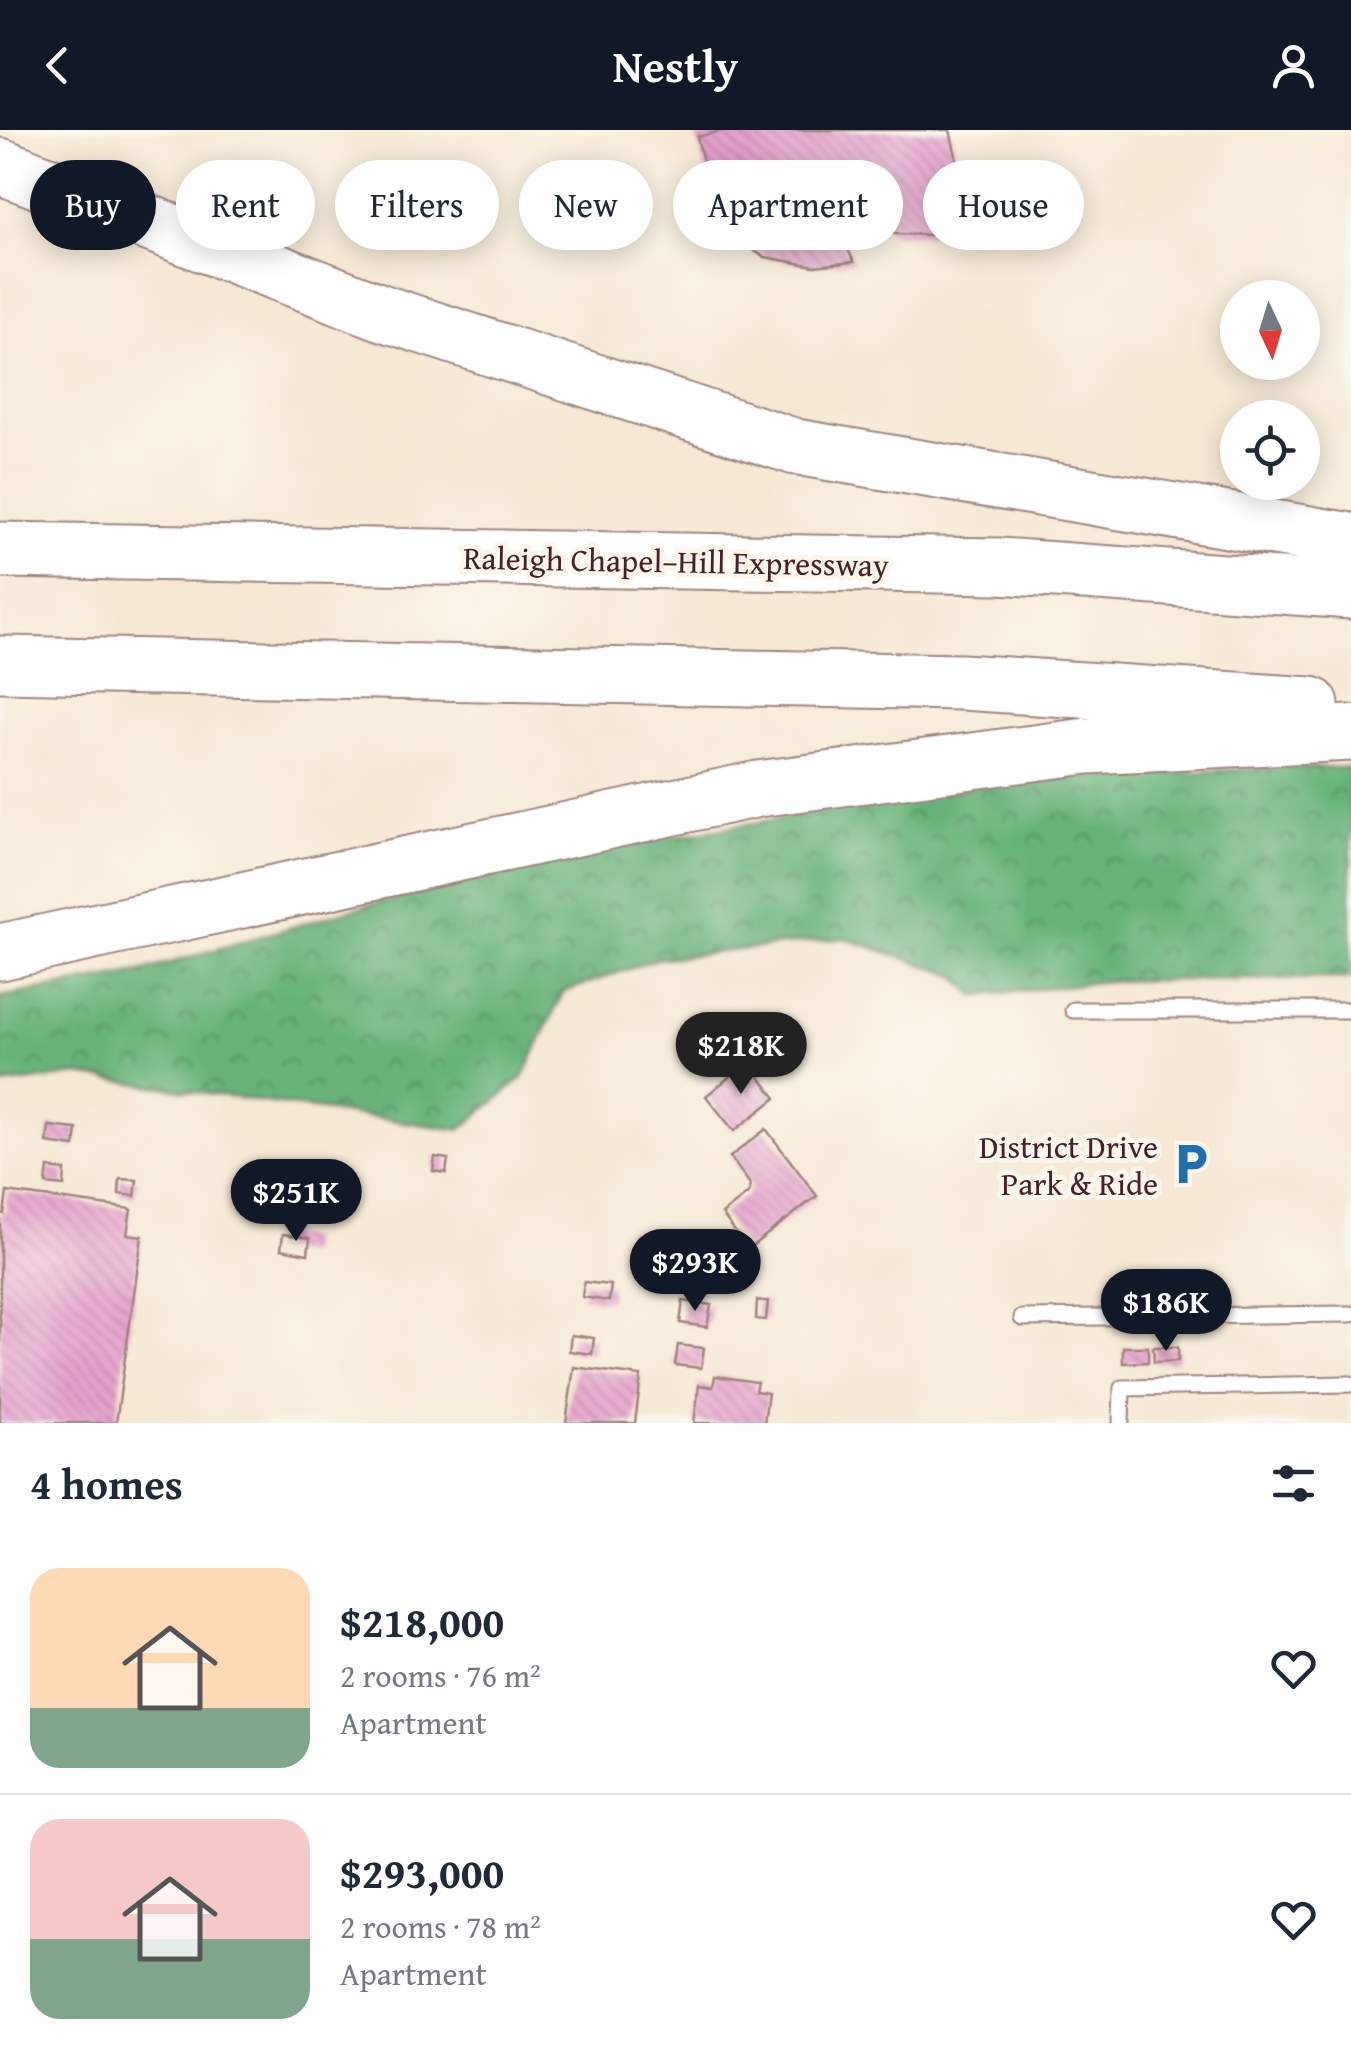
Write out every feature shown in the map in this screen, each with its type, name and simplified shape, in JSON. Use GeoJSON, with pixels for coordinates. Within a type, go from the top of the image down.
{"type":"FeatureCollection","features":[{"type":"Feature","properties":{"kind":"highway"},"geometry":{"type":"LineString","coordinates":[[0,166],[386,314],[796,447],[1351,541]]}},
{"type":"Feature","properties":{"kind":"highway","name":"Raleigh Chapel–Hill Expressway"},"geometry":{"type":"LineString","coordinates":[[0,550],[1000,566],[1351,592]]}},
{"type":"Feature","properties":{"kind":"highway"},"geometry":{"type":"LineString","coordinates":[[0,664],[962,682],[1351,708]]}},
{"type":"Feature","properties":{"kind":"highway"},"geometry":{"type":"LineString","coordinates":[[0,952],[758,789],[1087,746],[1351,733]]}},
{"type":"Feature","properties":{"kind":"lane"},"geometry":{"type":"LineString","coordinates":[[1073,1010],[1351,1010]]}},
{"type":"Feature","properties":{"kind":"lane"},"geometry":{"type":"LineString","coordinates":[[1022,1318],[1351,1314]]}},
{"type":"Feature","properties":{"kind":"lane"},"geometry":{"type":"LineString","coordinates":[[1122,1423],[1122,1388],[1351,1384]]}},
{"type":"Feature","properties":{"kind":"green space"},"geometry":{"type":"Polygon","coordinates":[[[1285,767],[1351,768],[1351,978],[1107,981],[976,996],[954,975],[845,938],[657,959],[563,992],[523,1078],[460,1130],[78,1075],[0,1085],[0,997],[140,972],[363,906],[638,842],[1011,781],[1285,767]]]}},
{"type":"Feature","properties":{"kind":"building"},"geometry":{"type":"Polygon","coordinates":[[[726,130],[950,130],[957,160],[923,160],[923,235],[903,234],[903,160],[703,160],[697,137],[726,130]]]}},
{"type":"Feature","properties":{"kind":"building"},"geometry":{"type":"Polygon","coordinates":[[[753,250],[848,250],[854,262],[814,266],[765,257],[753,250]]]}},
{"type":"Feature","properties":{"kind":"building"},"geometry":{"type":"Polygon","coordinates":[[[748,1062],[776,1098],[734,1131],[706,1096],[748,1062]]]}},
{"type":"Feature","properties":{"kind":"building"},"geometry":{"type":"Polygon","coordinates":[[[49,1126],[77,1129],[75,1147],[47,1143],[49,1126]]]}},
{"type":"Feature","properties":{"kind":"building"},"geometry":{"type":"Polygon","coordinates":[[[766,1129],[817,1196],[748,1249],[722,1214],[749,1193],[750,1184],[730,1157],[766,1129]]]}},
{"type":"Feature","properties":{"kind":"building"},"geometry":{"type":"Polygon","coordinates":[[[435,1157],[448,1159],[446,1173],[433,1171],[435,1157]]]}},
{"type":"Feature","properties":{"kind":"building"},"geometry":{"type":"Polygon","coordinates":[[[48,1168],[65,1170],[64,1186],[46,1184],[48,1168]]]}},
{"type":"Feature","properties":{"kind":"building"},"geometry":{"type":"Polygon","coordinates":[[[120,1179],[137,1180],[135,1196],[119,1194],[120,1179]]]}},
{"type":"Feature","properties":{"kind":"building"},"geometry":{"type":"Polygon","coordinates":[[[7,1192],[131,1209],[127,1234],[142,1236],[116,1423],[0,1423],[0,1213],[4,1214],[7,1192]]]}},
{"type":"Feature","properties":{"kind":"building"},"geometry":{"type":"Polygon","coordinates":[[[283,1234],[310,1238],[308,1254],[281,1249],[283,1234]]]}},
{"type":"Feature","properties":{"kind":"building"},"geometry":{"type":"Polygon","coordinates":[[[584,1282],[611,1285],[609,1301],[582,1297],[584,1282]]]}},
{"type":"Feature","properties":{"kind":"building"},"geometry":{"type":"Polygon","coordinates":[[[683,1301],[711,1305],[707,1327],[680,1323],[683,1301]]]}},
{"type":"Feature","properties":{"kind":"building"},"geometry":{"type":"Polygon","coordinates":[[[757,1301],[768,1301],[766,1320],[756,1319],[757,1301]]]}},
{"type":"Feature","properties":{"kind":"building"},"geometry":{"type":"Polygon","coordinates":[[[571,1335],[594,1338],[592,1354],[569,1351],[571,1335]]]}},
{"type":"Feature","properties":{"kind":"building"},"geometry":{"type":"Polygon","coordinates":[[[678,1345],[704,1348],[701,1368],[675,1365],[678,1345]]]}},
{"type":"Feature","properties":{"kind":"building"},"geometry":{"type":"Polygon","coordinates":[[[1123,1347],[1148,1347],[1148,1362],[1123,1363],[1123,1347]]]}},
{"type":"Feature","properties":{"kind":"building"},"geometry":{"type":"Polygon","coordinates":[[[1153,1347],[1178,1347],[1178,1361],[1154,1362],[1153,1347]]]}},
{"type":"Feature","properties":{"kind":"building"},"geometry":{"type":"Polygon","coordinates":[[[574,1367],[641,1376],[635,1423],[566,1423],[574,1367]]]}},
{"type":"Feature","properties":{"kind":"building"},"geometry":{"type":"Polygon","coordinates":[[[715,1376],[757,1382],[755,1391],[768,1393],[764,1423],[694,1423],[699,1385],[713,1387],[715,1376]]]}},
{"type":"Feature","properties":{"kind":"place","name":"District Drive Park & Ride"},"geometry":{"type":"Point","coordinates":[1191,1164]}}]}
